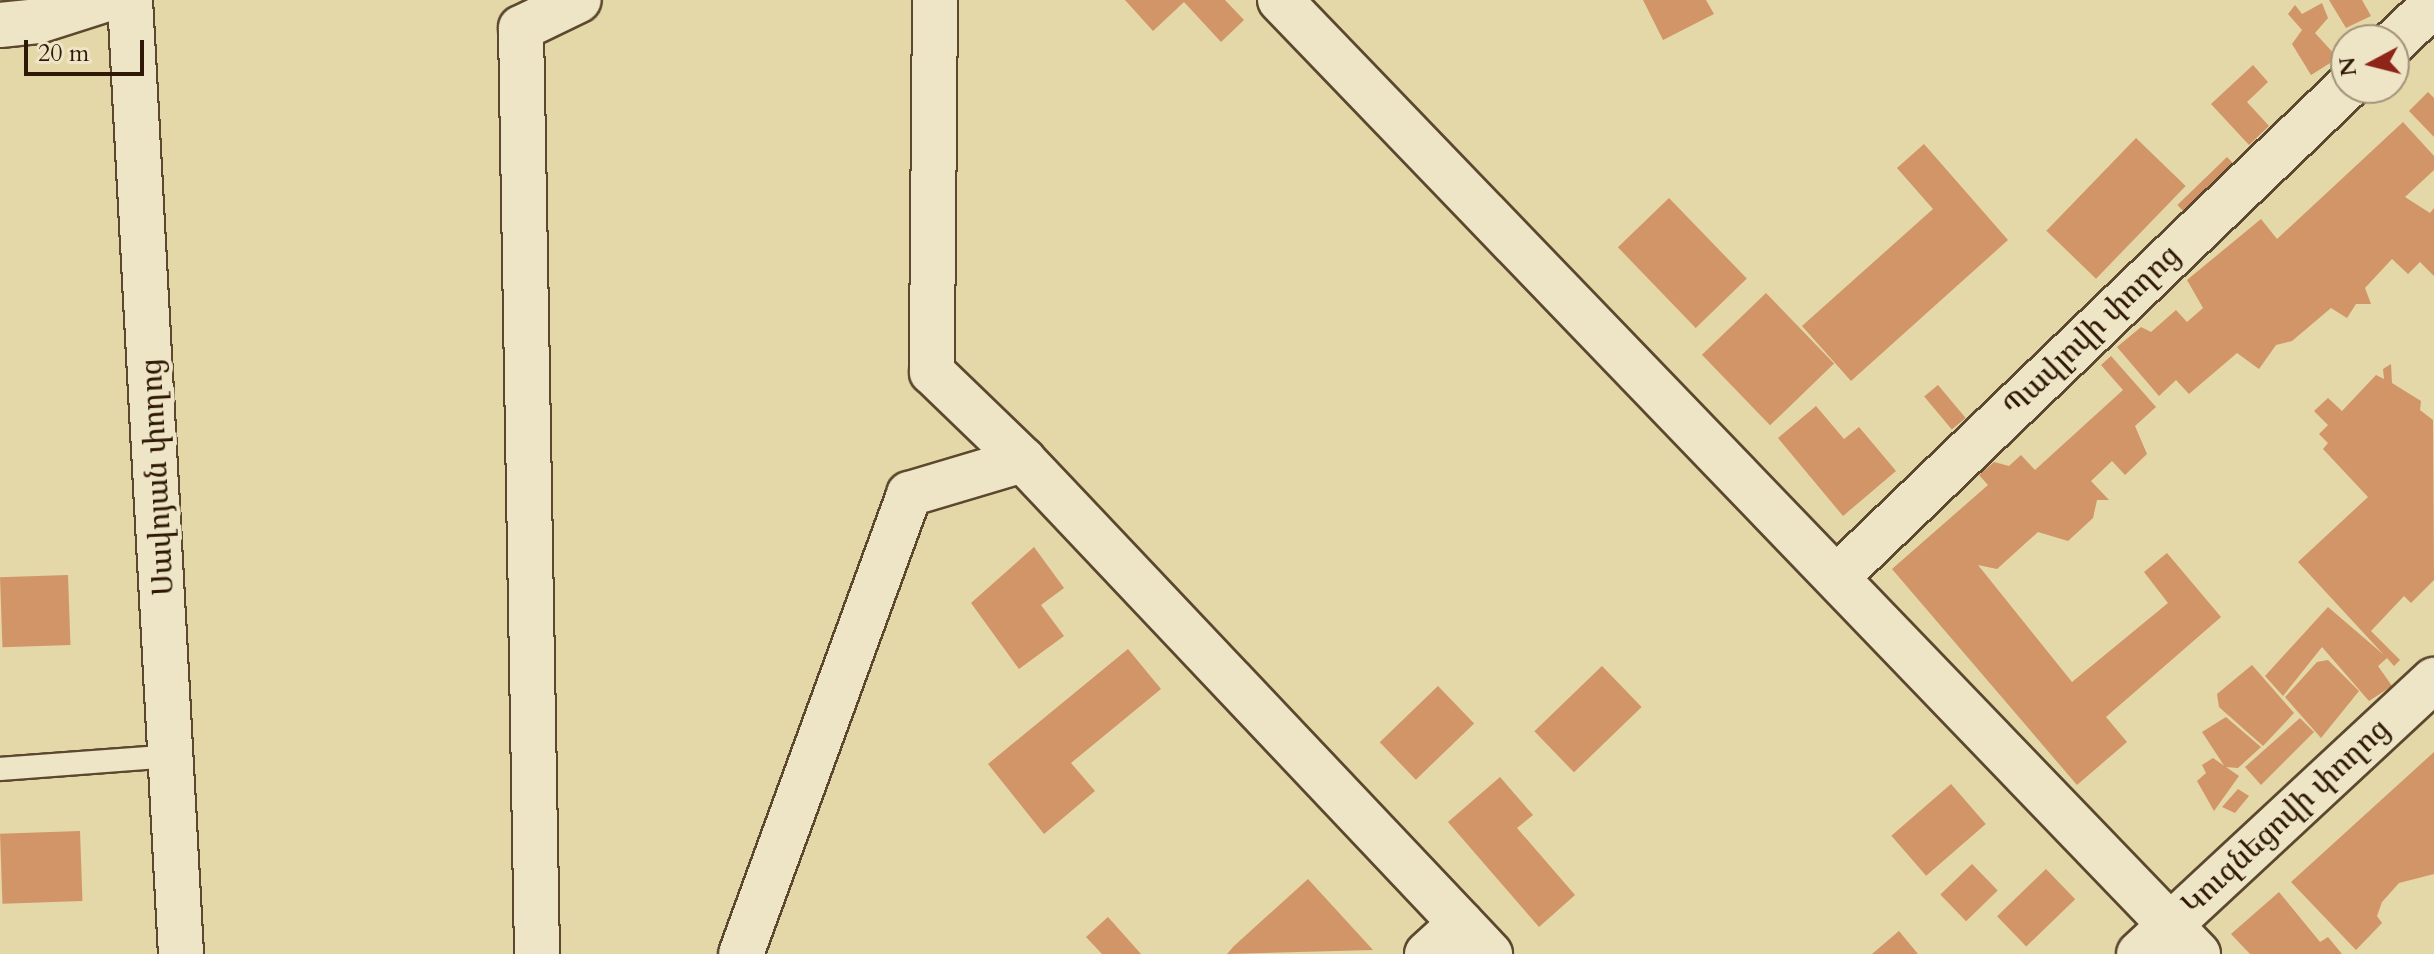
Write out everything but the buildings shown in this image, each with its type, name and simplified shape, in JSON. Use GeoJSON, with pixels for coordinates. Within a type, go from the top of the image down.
{"type":"FeatureCollection","features":[{"type":"Feature","properties":{"kind":"street"},"geometry":{"type":"LineString","coordinates":[[0,25],[38,21],[104,0]]}},
{"type":"Feature","properties":{"kind":"street","name":"Սավոյան փողոց"},"geometry":{"type":"LineString","coordinates":[[130,0],[174,756],[181,954]]}},
{"type":"Feature","properties":{"kind":"street"},"geometry":{"type":"LineString","coordinates":[[537,954],[521,28],[579,0]]}},
{"type":"Feature","properties":{"kind":"street"},"geometry":{"type":"LineString","coordinates":[[935,0],[932,372],[1023,460],[1476,938],[1427,954]]}},
{"type":"Feature","properties":{"kind":"street"},"geometry":{"type":"LineString","coordinates":[[1280,0],[1839,575],[2169,944]]}},
{"type":"Feature","properties":{"kind":"street"},"geometry":{"type":"LineString","coordinates":[[2410,27],[2434,4]]}},
{"type":"Feature","properties":{"kind":"street","name":"Պավլովի փողոց"},"geometry":{"type":"LineString","coordinates":[[1839,575],[2330,103]]}},
{"type":"Feature","properties":{"kind":"street"},"geometry":{"type":"LineString","coordinates":[[741,954],[909,494],[1023,460]]}},
{"type":"Feature","properties":{"kind":"street","name":"Կուզնեցովի փողոց"},"geometry":{"type":"LineString","coordinates":[[2169,944],[2434,680]]}},
{"type":"Feature","properties":{"kind":"lane"},"geometry":{"type":"LineString","coordinates":[[0,769],[174,756]]}}]}
